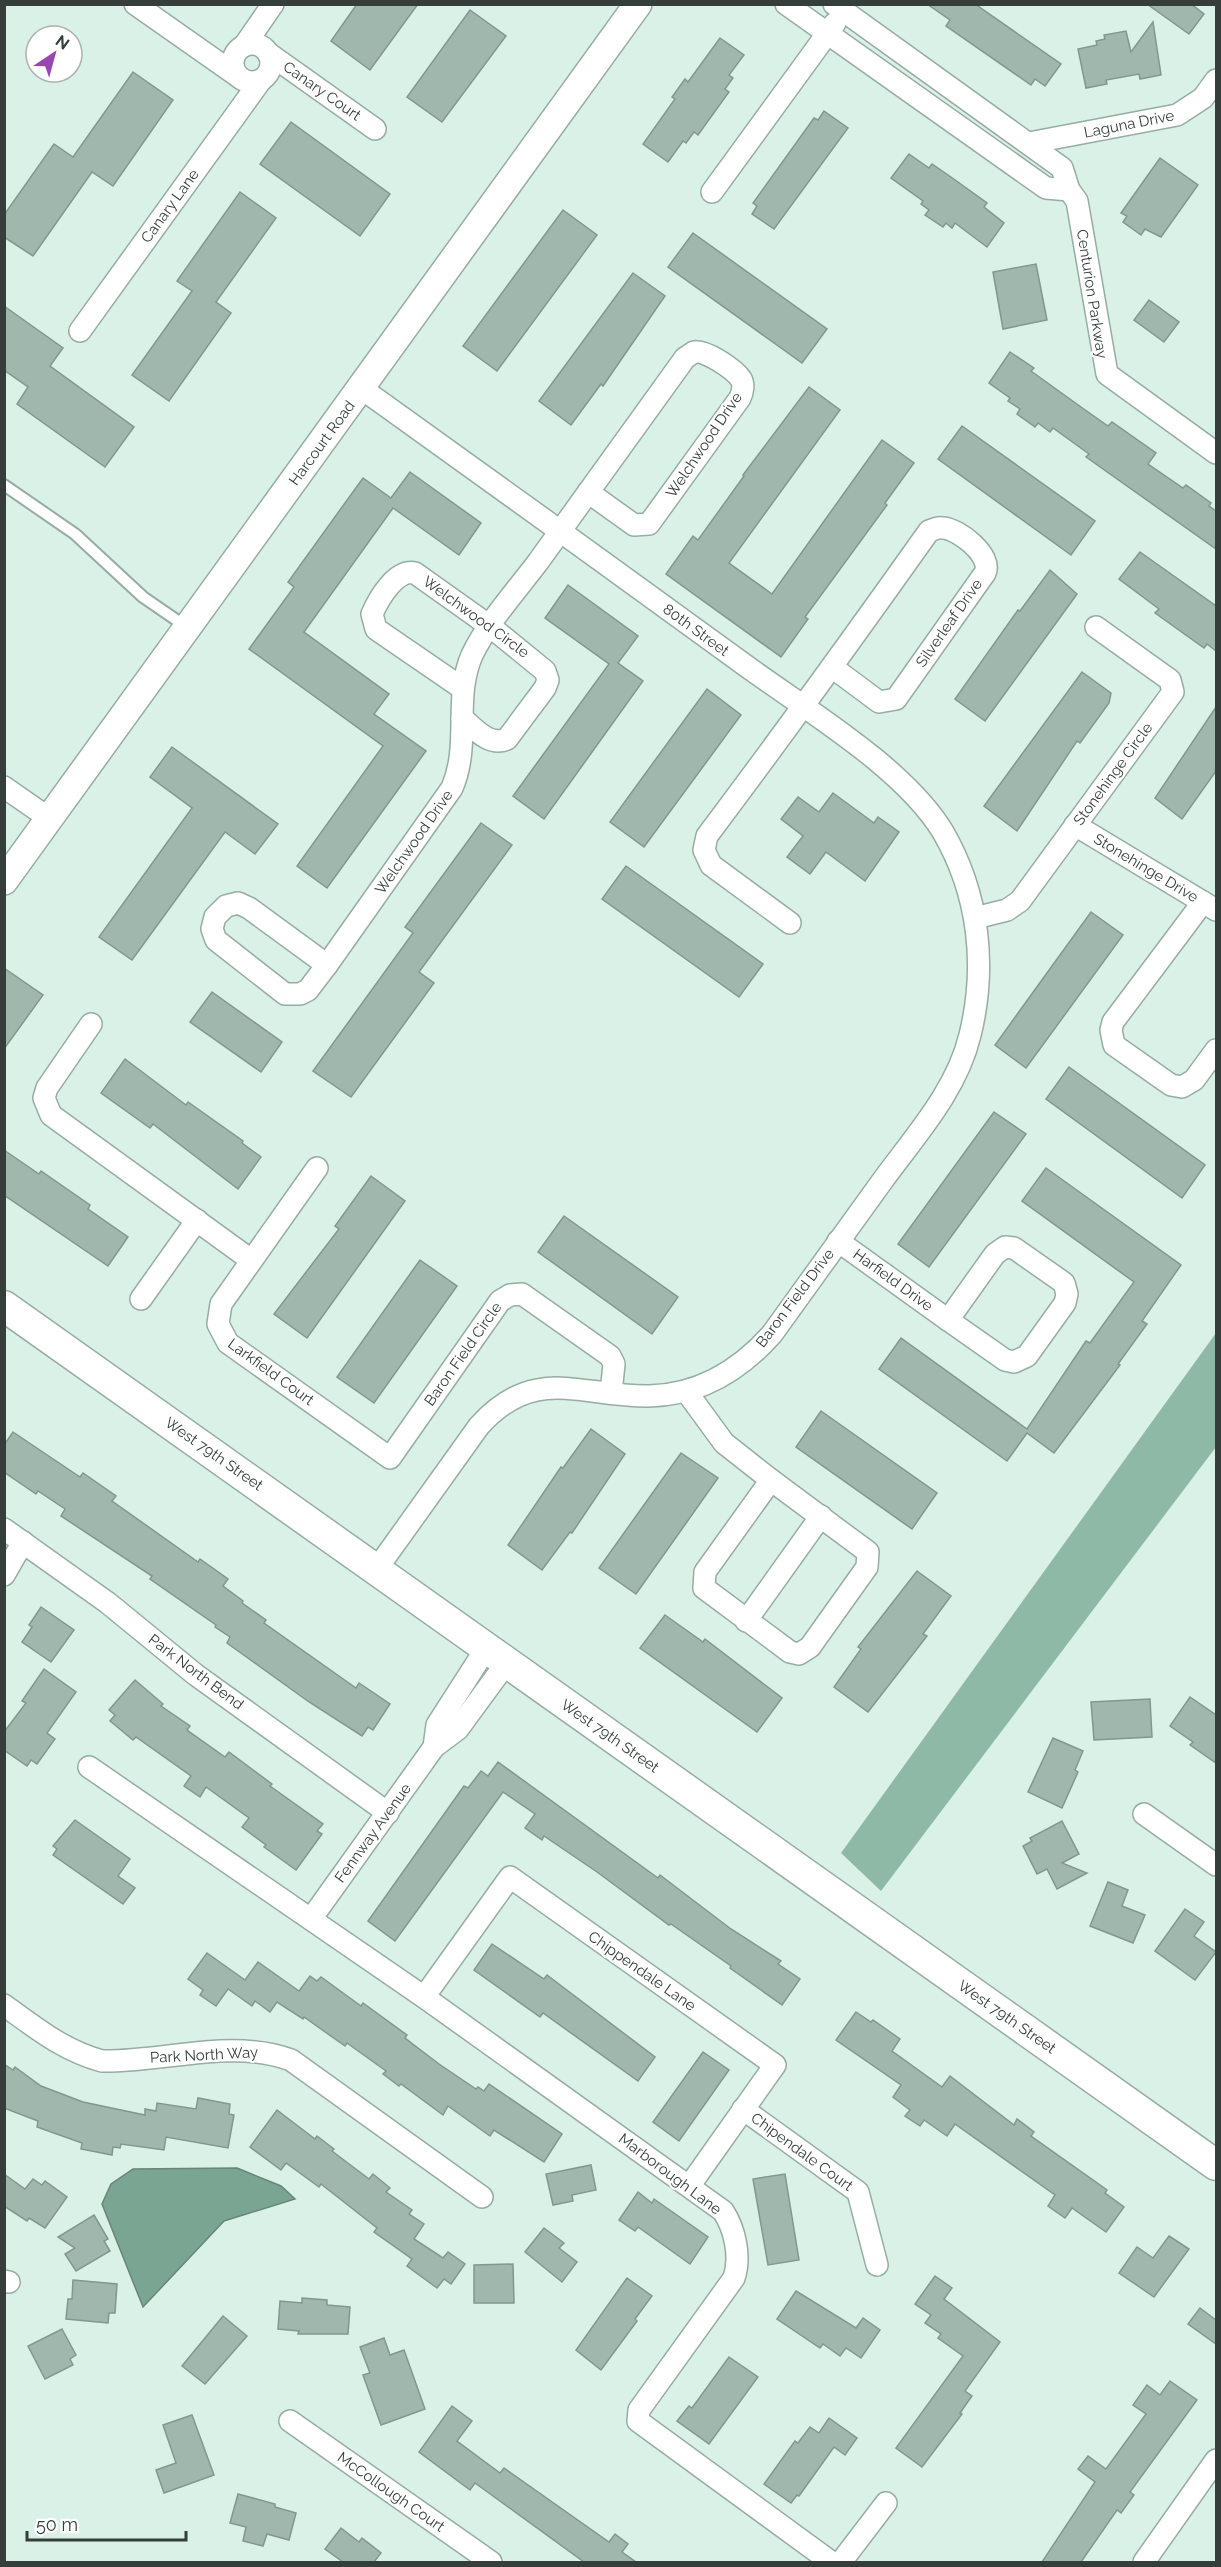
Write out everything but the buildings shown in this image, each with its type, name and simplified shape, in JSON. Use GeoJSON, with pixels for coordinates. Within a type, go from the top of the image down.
{"type":"FeatureCollection","features":[{"type":"Feature","properties":{"kind":"main road","name":"West 79th Street"},"geometry":{"type":"LineString","coordinates":[[4,1306],[1216,2165]]}},
{"type":"Feature","properties":{"kind":"street"},"geometry":{"type":"LineString","coordinates":[[135,4],[239,77],[250,82],[261,80]]}},
{"type":"Feature","properties":{"kind":"street"},"geometry":{"type":"LineString","coordinates":[[239,77],[233,60],[273,4]]}},
{"type":"Feature","properties":{"kind":"street","name":"Harcourt Road"},"geometry":{"type":"LineString","coordinates":[[4,881],[638,4]]}},
{"type":"Feature","properties":{"kind":"street","name":"Centurion Parkway"},"geometry":{"type":"LineString","coordinates":[[786,4],[827,33],[1003,142],[1029,143],[1062,168],[1069,190],[1077,201],[1107,374],[1216,453]]}},
{"type":"Feature","properties":{"kind":"street"},"geometry":{"type":"LineString","coordinates":[[712,192],[827,33],[840,7]]}},
{"type":"Feature","properties":{"kind":"street","name":"Centurion Parkway"},"geometry":{"type":"LineString","coordinates":[[840,7],[1003,142],[1046,188],[1069,190]]}},
{"type":"Feature","properties":{"kind":"street"},"geometry":{"type":"LineString","coordinates":[[244,46],[256,44],[268,53]]}},
{"type":"Feature","properties":{"kind":"street","name":"Canary Lane"},"geometry":{"type":"LineString","coordinates":[[80,331],[270,69],[268,53]]}},
{"type":"Feature","properties":{"kind":"street","name":"Canary Court"},"geometry":{"type":"LineString","coordinates":[[268,53],[375,129]]}},
{"type":"Feature","properties":{"kind":"street","name":"Laguna Drive"},"geometry":{"type":"LineString","coordinates":[[1029,143],[1178,115],[1203,98],[1216,80]]}},
{"type":"Feature","properties":{"kind":"street","name":"Welchwood Drive"},"geometry":{"type":"LineString","coordinates":[[327,965],[249,908],[238,903],[223,908],[214,920],[212,929],[219,945],[285,994],[300,994],[308,990],[327,965],[452,789],[462,754],[462,688],[473,653],[491,627],[588,492],[690,354],[699,351],[707,353],[740,377],[743,390],[740,398],[649,524],[634,525],[588,492]]}},
{"type":"Feature","properties":{"kind":"street","name":"80th Street"},"geometry":{"type":"LineString","coordinates":[[361,388],[890,772],[926,808],[943,832],[961,869],[975,918]]}},
{"type":"Feature","properties":{"kind":"street","name":"Silverleaf Drive"},"geometry":{"type":"LineString","coordinates":[[790,923],[711,865],[706,857],[704,844],[929,531],[942,527],[951,530],[985,557],[987,567],[985,573],[893,701],[879,702],[832,667]]}},
{"type":"Feature","properties":{"kind":"street","name":"Welchwood Circle"},"geometry":{"type":"LineString","coordinates":[[462,688],[376,629],[372,620],[375,608],[396,578],[409,572],[416,573],[541,666],[547,676],[547,684],[511,735],[503,741],[488,739],[462,718]]}},
{"type":"Feature","properties":{"kind":"street","name":"Stonehinge Circle"},"geometry":{"type":"LineString","coordinates":[[975,918],[1007,910],[1020,902],[1173,692],[1170,680],[1096,627]]}},
{"type":"Feature","properties":{"kind":"street"},"geometry":{"type":"LineString","coordinates":[[4,787],[50,819]]}},
{"type":"Feature","properties":{"kind":"street","name":"Stonehinge Drive"},"geometry":{"type":"LineString","coordinates":[[1075,825],[1210,906]]}},
{"type":"Feature","properties":{"kind":"street"},"geometry":{"type":"LineString","coordinates":[[1210,906],[1113,1022],[1111,1034],[1114,1045],[1172,1085],[1182,1087],[1194,1080],[1216,1050]]}},
{"type":"Feature","properties":{"kind":"street","name":"Baron Field Drive"},"geometry":{"type":"LineString","coordinates":[[376,1570],[479,1426],[497,1408],[523,1393],[553,1386],[652,1396],[686,1391],[719,1378],[758,1349],[936,1107],[960,1063],[977,1006],[980,957],[975,918]]}},
{"type":"Feature","properties":{"kind":"street"},"geometry":{"type":"LineString","coordinates":[[91,1024],[46,1088],[44,1098],[49,1112],[251,1260]]}},
{"type":"Feature","properties":{"kind":"street","name":"Larkfield Court"},"geometry":{"type":"LineString","coordinates":[[317,1168],[221,1304],[217,1319],[222,1335],[228,1343],[390,1458]]}},
{"type":"Feature","properties":{"kind":"street"},"geometry":{"type":"LineString","coordinates":[[141,1299],[197,1220]]}},
{"type":"Feature","properties":{"kind":"street","name":"Harfield Drive"},"geometry":{"type":"LineString","coordinates":[[838,1241],[948,1320],[1005,1360],[1020,1361],[1026,1356],[1065,1303],[1066,1288],[1064,1283],[1014,1248],[1005,1247],[995,1254],[948,1320]]}},
{"type":"Feature","properties":{"kind":"street","name":"Baron Field Circle"},"geometry":{"type":"LineString","coordinates":[[390,1458],[500,1301],[514,1294],[522,1294],[610,1356],[614,1364],[610,1393]]}},
{"type":"Feature","properties":{"kind":"street"},"geometry":{"type":"LineString","coordinates":[[686,1391],[724,1443],[868,1552],[869,1564],[804,1653],[790,1652],[746,1621],[707,1593],[702,1580],[771,1480]]}},
{"type":"Feature","properties":{"kind":"street"},"geometry":{"type":"LineString","coordinates":[[746,1621],[821,1516]]}},
{"type":"Feature","properties":{"kind":"street","name":"Park North Bend"},"geometry":{"type":"LineString","coordinates":[[4,1529],[108,1603],[196,1675],[388,1813]]}},
{"type":"Feature","properties":{"kind":"street"},"geometry":{"type":"LineString","coordinates":[[4,1575],[23,1542]]}},
{"type":"Feature","properties":{"kind":"street","name":"Fennway Avenue"},"geometry":{"type":"LineString","coordinates":[[310,1920],[434,1747],[458,1729],[497,1655]]}},
{"type":"Feature","properties":{"kind":"street","name":"Marborough Lane"},"geometry":{"type":"LineString","coordinates":[[89,1767],[424,1997],[690,2185],[723,2211],[731,2223],[736,2270],[734,2278],[639,2410],[638,2421],[831,2562]]}},
{"type":"Feature","properties":{"kind":"street"},"geometry":{"type":"LineString","coordinates":[[1144,1814],[1216,1865]]}},
{"type":"Feature","properties":{"kind":"street","name":"Chippendale Lane"},"geometry":{"type":"LineString","coordinates":[[424,1997],[510,1877],[775,2065],[690,2185]]}},
{"type":"Feature","properties":{"kind":"street","name":"Park North Way"},"geometry":{"type":"LineString","coordinates":[[4,2005],[58,2044],[83,2056],[102,2061],[244,2050],[270,2053],[291,2060],[482,2197]]}},
{"type":"Feature","properties":{"kind":"street","name":"Chipendale Court"},"geometry":{"type":"LineString","coordinates":[[743,2109],[858,2192],[877,2265]]}},
{"type":"Feature","properties":{"kind":"street","name":"McCollough Court"},"geometry":{"type":"LineString","coordinates":[[290,2421],[491,2562]]}},
{"type":"Feature","properties":{"kind":"street"},"geometry":{"type":"LineString","coordinates":[[1144,2562],[1216,2460]]}},
{"type":"Feature","properties":{"kind":"street"},"geometry":{"type":"LineString","coordinates":[[841,2562],[886,2504]]}},
{"type":"Feature","properties":{"kind":"lane"},"geometry":{"type":"LineString","coordinates":[[4,485],[75,534],[102,556],[122,580],[188,628]]}},
{"type":"Feature","properties":{"kind":"shaded area"},"geometry":{"type":"Polygon","coordinates":[[[1216,1333],[1216,1447],[881,1891],[841,1853],[1216,1333]]]}},
{"type":"Feature","properties":{"kind":"shaded area"},"geometry":{"type":"Polygon","coordinates":[[[237,2168],[281,2186],[295,2199],[224,2221],[143,2307],[102,2204],[111,2184],[133,2169],[237,2168]]]}}]}
